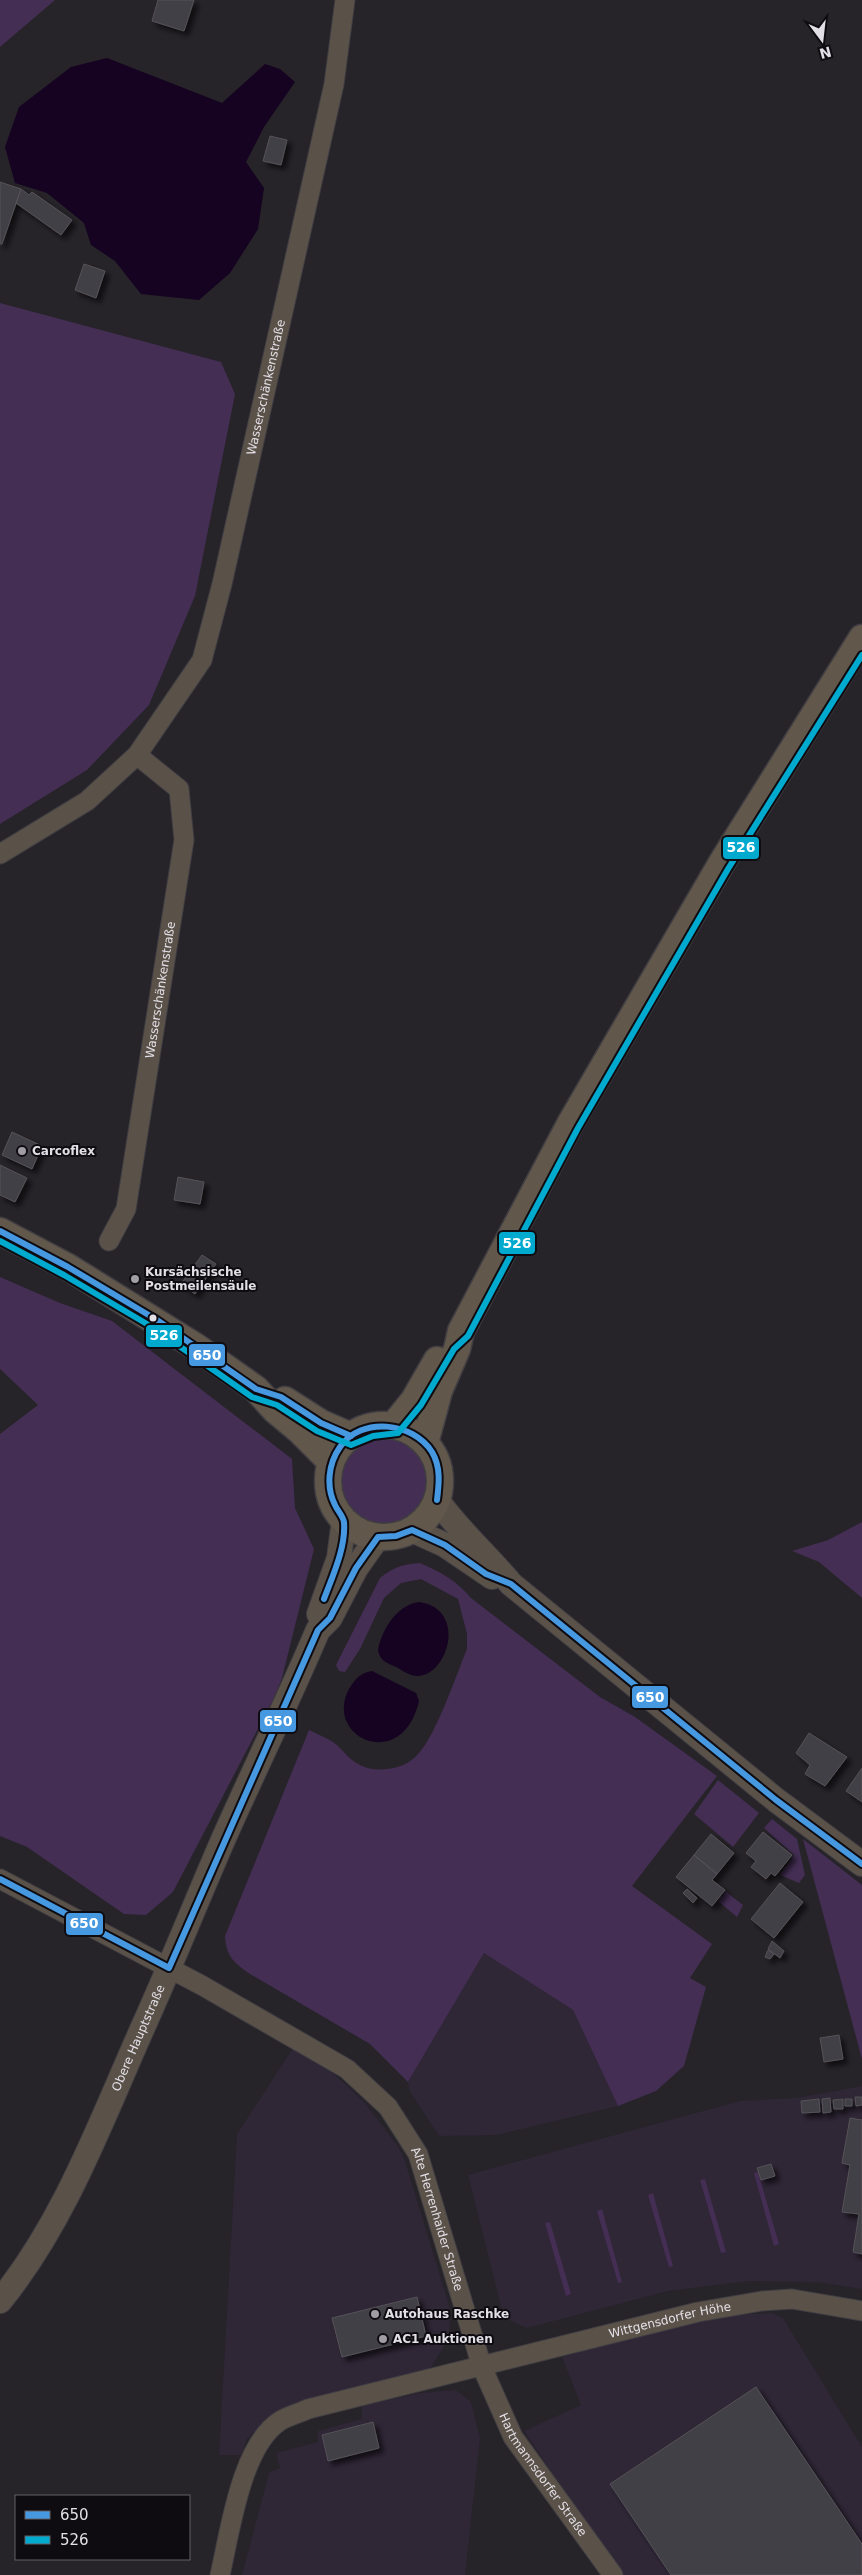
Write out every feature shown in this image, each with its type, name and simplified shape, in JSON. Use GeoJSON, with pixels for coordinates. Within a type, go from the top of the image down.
{"type":"FeatureCollection","features":[{"type":"Feature","properties":{"kind":"main road"},"geometry":{"type":"LineString","coordinates":[[425,1443],[438,1391],[457,1349],[461,1331],[584,1100],[721,864],[862,638]]}},
{"type":"Feature","properties":{"kind":"main road"},"geometry":{"type":"LineString","coordinates":[[0,1231],[68,1267],[157,1320],[256,1389],[275,1410],[299,1430],[331,1462]]}},
{"type":"Feature","properties":{"kind":"main road"},"geometry":{"type":"LineString","coordinates":[[393,1426],[414,1400],[447,1343],[461,1331]]}},
{"type":"Feature","properties":{"kind":"main road"},"geometry":{"type":"LineString","coordinates":[[256,1389],[281,1397],[321,1423],[351,1436]]}},
{"type":"Feature","properties":{"kind":"main road"},"geometry":{"type":"LineString","coordinates":[[380,1425],[393,1426],[410,1431],[425,1443],[434,1455],[440,1471],[440,1488],[426,1519],[412,1530],[396,1536],[378,1537],[361,1532],[344,1520],[336,1510],[330,1495],[328,1478],[331,1462],[340,1447],[351,1436],[364,1429],[380,1425]]}},
{"type":"Feature","properties":{"kind":"street","name":"Wasserschänkenstraße"},"geometry":{"type":"LineString","coordinates":[[0,854],[87,800],[137,755],[202,660],[222,584],[334,84],[346,0]]}},
{"type":"Feature","properties":{"kind":"street","name":"Wasserschänkenstraße"},"geometry":{"type":"LineString","coordinates":[[109,1242],[126,1209],[184,840],[179,789],[137,755]]}},
{"type":"Feature","properties":{"kind":"street"},"geometry":{"type":"LineString","coordinates":[[436,1500],[458,1529],[495,1564],[511,1584],[793,1813],[862,1864]]}},
{"type":"Feature","properties":{"kind":"street","name":"Obere Hauptstraße"},"geometry":{"type":"LineString","coordinates":[[318,1630],[318,1616],[338,1558],[344,1520]]}},
{"type":"Feature","properties":{"kind":"street"},"geometry":{"type":"LineString","coordinates":[[412,1530],[445,1545],[486,1574],[511,1584]]}},
{"type":"Feature","properties":{"kind":"street","name":"Obere Hauptstraße"},"geometry":{"type":"LineString","coordinates":[[0,2301],[20,2277],[43,2240],[76,2177],[318,1630],[330,1618],[356,1568],[378,1537]]}},
{"type":"Feature","properties":{"kind":"street","name":"Alte Herrenhaider Straße"},"geometry":{"type":"LineString","coordinates":[[0,1879],[169,1968],[346,2069],[388,2107],[418,2154],[482,2367]]}},
{"type":"Feature","properties":{"kind":"street","name":"Wittgensdorfer Höhe"},"geometry":{"type":"LineString","coordinates":[[482,2367],[698,2312],[762,2301],[792,2300],[862,2311]]}},
{"type":"Feature","properties":{"kind":"street"},"geometry":{"type":"LineString","coordinates":[[220,2575],[249,2461],[261,2440],[280,2421],[308,2409],[482,2367]]}},
{"type":"Feature","properties":{"kind":"street","name":"Hartmannsdorfer Straße"},"geometry":{"type":"LineString","coordinates":[[482,2367],[513,2437],[613,2575]]}},
{"type":"Feature","properties":{"kind":"shaded area"},"geometry":{"type":"Polygon","coordinates":[[[0,0],[55,0],[0,47],[0,0]]]}},
{"type":"Feature","properties":{"kind":"shaded area"},"geometry":{"type":"Polygon","coordinates":[[[107,58],[222,103],[265,64],[280,69],[295,82],[264,127],[246,162],[264,188],[258,229],[230,273],[199,300],[141,294],[115,261],[91,245],[84,223],[47,193],[15,183],[5,147],[19,107],[71,67],[107,58]]]}},
{"type":"Feature","properties":{"kind":"shaded area"},"geometry":{"type":"Polygon","coordinates":[[[0,303],[221,362],[235,394],[195,596],[149,705],[87,770],[0,824],[0,303]]]}},
{"type":"Feature","properties":{"kind":"shaded area"},"geometry":{"type":"Polygon","coordinates":[[[0,1277],[60,1303],[112,1321],[292,1459],[295,1508],[314,1549],[282,1678],[274,1698],[173,1892],[146,1915],[124,1914],[27,1847],[0,1836],[0,1434],[38,1405],[0,1369],[0,1277]]]}},
{"type":"Feature","properties":{"kind":"shaded area"},"geometry":{"type":"Polygon","coordinates":[[[384,1439],[400,1442],[419,1458],[423,1465],[426,1481],[423,1497],[407,1516],[400,1520],[384,1523],[368,1520],[349,1504],[345,1497],[342,1481],[345,1465],[361,1446],[368,1442],[384,1439]]]}},
{"type":"Feature","properties":{"kind":"shaded area"},"geometry":{"type":"Polygon","coordinates":[[[862,1522],[862,1598],[819,1562],[792,1551],[828,1540],[862,1522]]]}},
{"type":"Feature","properties":{"kind":"shaded area"},"geometry":{"type":"Polygon","coordinates":[[[420,1563],[454,1582],[471,1598],[600,1697],[635,1717],[717,1776],[632,1886],[712,1944],[690,1978],[706,1987],[684,2066],[656,2091],[618,2106],[573,2010],[484,1953],[408,2082],[370,2044],[250,1974],[239,1966],[229,1954],[225,1936],[309,1730],[333,1742],[357,1764],[375,1769],[389,1769],[408,1762],[421,1751],[429,1739],[451,1691],[467,1649],[467,1634],[458,1599],[421,1579],[401,1583],[384,1598],[360,1649],[345,1672],[339,1671],[336,1665],[380,1578],[389,1571],[399,1567],[420,1563]]]}},
{"type":"Feature","properties":{"kind":"shaded area"},"geometry":{"type":"Polygon","coordinates":[[[419,1602],[434,1607],[444,1617],[448,1628],[448,1642],[444,1654],[437,1665],[428,1673],[414,1676],[384,1661],[380,1657],[378,1650],[387,1626],[397,1613],[411,1604],[419,1602]]]}},
{"type":"Feature","properties":{"kind":"shaded area"},"geometry":{"type":"Polygon","coordinates":[[[372,1671],[416,1693],[419,1701],[410,1723],[397,1737],[383,1742],[368,1740],[355,1733],[347,1721],[344,1706],[353,1682],[361,1675],[372,1671]]]}},
{"type":"Feature","properties":{"kind":"shaded area"},"geometry":{"type":"Polygon","coordinates":[[[718,1780],[759,1813],[733,1847],[694,1814],[718,1780]]]}},
{"type":"Feature","properties":{"kind":"shaded area"},"geometry":{"type":"Polygon","coordinates":[[[772,1819],[797,1839],[805,1875],[799,1883],[780,1875],[794,1855],[764,1828],[772,1819]]]}},
{"type":"Feature","properties":{"kind":"shaded area"},"geometry":{"type":"Polygon","coordinates":[[[803,1839],[862,1885],[862,2059],[803,1839]]]}},
{"type":"Feature","properties":{"kind":"shaded area"},"geometry":{"type":"Polygon","coordinates":[[[726,1892],[743,1905],[737,1917],[718,1901],[726,1892]]]}},
{"type":"Feature","properties":{"kind":"shaded area"},"geometry":{"type":"Polygon","coordinates":[[[484,1953],[573,2010],[618,2106],[497,2135],[439,2136],[409,2090],[408,2082],[484,1953]]]}},
{"type":"Feature","properties":{"kind":"shaded area"},"geometry":{"type":"Polygon","coordinates":[[[293,2048],[333,2073],[365,2103],[398,2146],[405,2161],[449,2305],[450,2326],[447,2342],[429,2370],[270,2416],[247,2439],[241,2455],[219,2455],[237,2134],[293,2048]]]}},
{"type":"Feature","properties":{"kind":"shaded area"},"geometry":{"type":"Polygon","coordinates":[[[862,2086],[862,2289],[816,2282],[748,2281],[668,2291],[527,2328],[504,2318],[468,2175],[740,2101],[796,2098],[862,2086]]]}},
{"type":"Feature","properties":{"kind":"shaded area"},"geometry":{"type":"Polygon","coordinates":[[[758,2172],[779,2244],[774,2246],[754,2173],[758,2172]]]}},
{"type":"Feature","properties":{"kind":"shaded area"},"geometry":{"type":"Polygon","coordinates":[[[705,2179],[726,2252],[721,2253],[700,2180],[705,2179]]]}},
{"type":"Feature","properties":{"kind":"shaded area"},"geometry":{"type":"Polygon","coordinates":[[[653,2193],[673,2266],[669,2267],[648,2195],[653,2193]]]}},
{"type":"Feature","properties":{"kind":"shaded area"},"geometry":{"type":"Polygon","coordinates":[[[602,2209],[622,2282],[618,2283],[597,2211],[602,2209]]]}},
{"type":"Feature","properties":{"kind":"shaded area"},"geometry":{"type":"Polygon","coordinates":[[[550,2222],[571,2294],[566,2296],[545,2223],[550,2222]]]}},
{"type":"Feature","properties":{"kind":"shaded area"},"geometry":{"type":"Polygon","coordinates":[[[772,2313],[783,2318],[862,2447],[862,2575],[621,2575],[524,2431],[581,2405],[562,2357],[681,2324],[733,2315],[772,2313]]]}},
{"type":"Feature","properties":{"kind":"shaded area"},"geometry":{"type":"Polygon","coordinates":[[[456,2390],[471,2402],[480,2438],[465,2575],[242,2575],[269,2473],[280,2468],[276,2453],[318,2442],[318,2431],[362,2419],[362,2406],[420,2393],[456,2390]]]}},
{"type":"Feature","properties":{"kind":"building"},"geometry":{"type":"Polygon","coordinates":[[[158,0],[194,0],[184,31],[152,21],[158,0]]]}},
{"type":"Feature","properties":{"kind":"building"},"geometry":{"type":"Polygon","coordinates":[[[270,136],[287,140],[281,165],[263,161],[270,136]]]}},
{"type":"Feature","properties":{"kind":"building"},"geometry":{"type":"Polygon","coordinates":[[[0,182],[21,189],[2,244],[0,244],[0,182]]]}},
{"type":"Feature","properties":{"kind":"building"},"geometry":{"type":"Polygon","coordinates":[[[21,189],[29,195],[32,192],[72,220],[61,235],[16,203],[21,189]]]}},
{"type":"Feature","properties":{"kind":"building"},"geometry":{"type":"Polygon","coordinates":[[[84,264],[105,271],[96,298],[75,290],[84,264]]]}},
{"type":"Feature","properties":{"kind":"building","name":"Carcoflex"},"geometry":{"type":"Polygon","coordinates":[[[12,1132],[42,1146],[32,1169],[2,1155],[12,1132]]]}},
{"type":"Feature","properties":{"kind":"building"},"geometry":{"type":"Polygon","coordinates":[[[0,1165],[27,1178],[15,1202],[0,1195],[0,1165]]]}},
{"type":"Feature","properties":{"kind":"building"},"geometry":{"type":"Polygon","coordinates":[[[178,1177],[204,1182],[200,1204],[174,1200],[178,1177]]]}},
{"type":"Feature","properties":{"kind":"building"},"geometry":{"type":"Polygon","coordinates":[[[202,1255],[216,1264],[195,1294],[181,1284],[202,1255]]]}},
{"type":"Feature","properties":{"kind":"building"},"geometry":{"type":"Polygon","coordinates":[[[809,1733],[847,1757],[825,1786],[805,1774],[810,1765],[796,1753],[809,1733]]]}},
{"type":"Feature","properties":{"kind":"building"},"geometry":{"type":"Polygon","coordinates":[[[862,1768],[862,1802],[846,1791],[862,1768]]]}},
{"type":"Feature","properties":{"kind":"building"},"geometry":{"type":"Polygon","coordinates":[[[763,1832],[792,1855],[775,1876],[771,1873],[766,1879],[751,1867],[756,1861],[746,1853],[763,1832]]]}},
{"type":"Feature","properties":{"kind":"building"},"geometry":{"type":"Polygon","coordinates":[[[711,1834],[734,1853],[717,1874],[694,1855],[711,1834]]]}},
{"type":"Feature","properties":{"kind":"building"},"geometry":{"type":"Polygon","coordinates":[[[694,1855],[717,1874],[712,1880],[725,1890],[712,1906],[676,1877],[694,1855]]]}},
{"type":"Feature","properties":{"kind":"building"},"geometry":{"type":"Polygon","coordinates":[[[780,1883],[803,1902],[774,1938],[751,1919],[780,1883]]]}},
{"type":"Feature","properties":{"kind":"building"},"geometry":{"type":"Polygon","coordinates":[[[687,1889],[697,1898],[693,1903],[683,1893],[687,1889]]]}},
{"type":"Feature","properties":{"kind":"building"},"geometry":{"type":"Polygon","coordinates":[[[772,1941],[784,1951],[780,1958],[768,1949],[772,1941]]]}},
{"type":"Feature","properties":{"kind":"building"},"geometry":{"type":"Polygon","coordinates":[[[768,1950],[774,1954],[770,1959],[765,1957],[768,1950]]]}},
{"type":"Feature","properties":{"kind":"building"},"geometry":{"type":"Polygon","coordinates":[[[839,2035],[843,2059],[824,2062],[820,2038],[839,2035]]]}},
{"type":"Feature","properties":{"kind":"building"},"geometry":{"type":"Polygon","coordinates":[[[855,2097],[862,2097],[862,2105],[856,2106],[855,2097]]]}},
{"type":"Feature","properties":{"kind":"building"},"geometry":{"type":"Polygon","coordinates":[[[830,2098],[831,2112],[823,2113],[822,2099],[830,2098]]]}},
{"type":"Feature","properties":{"kind":"building"},"geometry":{"type":"Polygon","coordinates":[[[819,2099],[820,2112],[802,2113],[801,2101],[819,2099]]]}},
{"type":"Feature","properties":{"kind":"building"},"geometry":{"type":"Polygon","coordinates":[[[843,2099],[843,2109],[834,2109],[833,2100],[843,2099]]]}},
{"type":"Feature","properties":{"kind":"building"},"geometry":{"type":"Polygon","coordinates":[[[845,2099],[852,2099],[852,2106],[845,2106],[845,2099]]]}},
{"type":"Feature","properties":{"kind":"building"},"geometry":{"type":"Polygon","coordinates":[[[850,2118],[862,2120],[862,2254],[853,2252],[859,2214],[842,2212],[850,2165],[842,2163],[850,2118]]]}},
{"type":"Feature","properties":{"kind":"building"},"geometry":{"type":"Polygon","coordinates":[[[771,2164],[775,2176],[761,2180],[757,2168],[771,2164]]]}},
{"type":"Feature","properties":{"kind":"building"},"geometry":{"type":"Polygon","coordinates":[[[417,2297],[426,2336],[342,2357],[332,2318],[417,2297]]]}},
{"type":"Feature","properties":{"kind":"building"},"geometry":{"type":"Polygon","coordinates":[[[756,2387],[862,2544],[862,2575],[671,2575],[610,2484],[756,2387]]]}},
{"type":"Feature","properties":{"kind":"building"},"geometry":{"type":"Polygon","coordinates":[[[373,2422],[379,2448],[328,2461],[322,2435],[373,2422]]]}},
{"type":"Feature","properties":{"kind":"transit line","name":"526"},"geometry":{"type":"LineString","coordinates":[[0,1241],[64,1275],[152,1327],[252,1397],[277,1405],[317,1431],[351,1445],[373,1436],[398,1433],[421,1405],[454,1349],[468,1336],[578,1128],[728,869],[862,655]]}},
{"type":"Feature","properties":{"kind":"transit line","name":"650"},"geometry":{"type":"LineString","coordinates":[[0,1231],[68,1267],[157,1320],[256,1389],[281,1397],[321,1423],[351,1436]]}},
{"type":"Feature","properties":{"kind":"transit line","name":"650"},"geometry":{"type":"LineString","coordinates":[[324,1599],[338,1561],[344,1532],[344,1522],[330,1491],[331,1468],[340,1447],[349,1437],[361,1430],[373,1427],[400,1429],[413,1434],[423,1442],[435,1458],[439,1482],[437,1500]]}},
{"type":"Feature","properties":{"kind":"transit line","name":"650"},"geometry":{"type":"LineString","coordinates":[[169,1968],[318,1630],[330,1618],[356,1568],[378,1537],[396,1536],[412,1530],[445,1545],[486,1574],[511,1584],[776,1800],[862,1864]]}},
{"type":"Feature","properties":{"kind":"transit line","name":"650"},"geometry":{"type":"LineString","coordinates":[[0,1879],[169,1968]]}},
{"type":"Feature","properties":{"kind":"place","name":"Carcoflex"},"geometry":{"type":"Point","coordinates":[22,1151]}},
{"type":"Feature","properties":{"kind":"place","name":"Kursächsische Postmeilensäule"},"geometry":{"type":"Point","coordinates":[135,1279]}},
{"type":"Feature","properties":{"kind":"place","name":"Autohaus Raschke"},"geometry":{"type":"Point","coordinates":[375,2314]}},
{"type":"Feature","properties":{"kind":"place","name":"AC1 Auktionen"},"geometry":{"type":"Point","coordinates":[383,2339]}}]}
